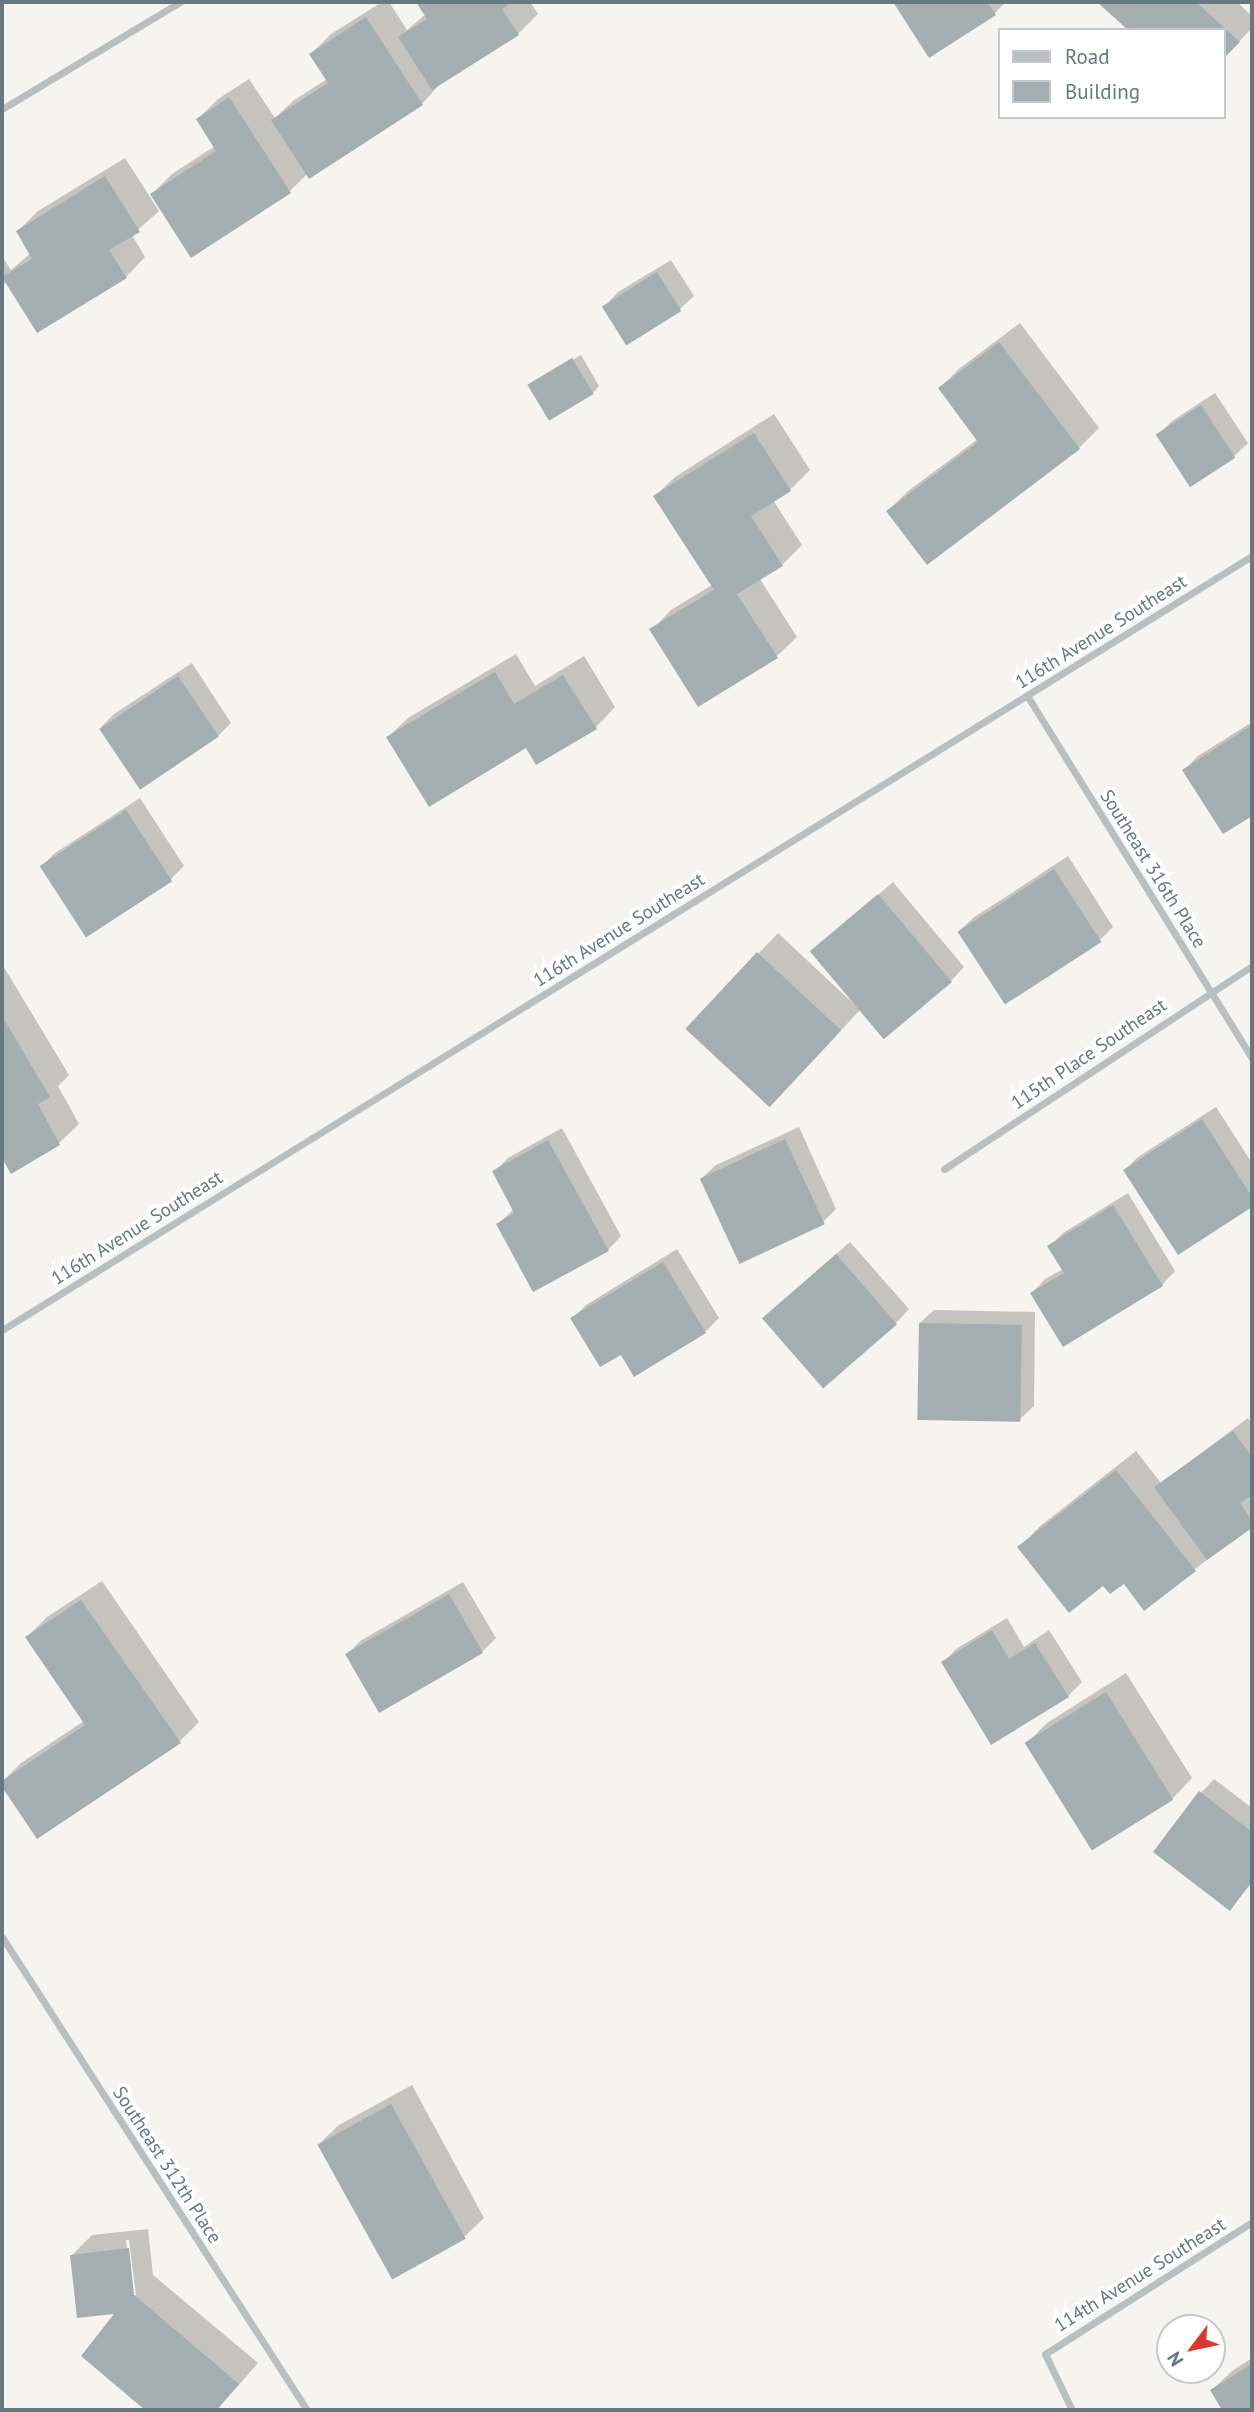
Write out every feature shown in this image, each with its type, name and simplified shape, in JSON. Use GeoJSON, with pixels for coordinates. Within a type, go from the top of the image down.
{"type":"FeatureCollection","features":[{"type":"Feature","properties":{"kind":"street"},"geometry":{"type":"LineString","coordinates":[[2,109],[180,2]]}},
{"type":"Feature","properties":{"kind":"street","name":"116th Avenue Southeast"},"geometry":{"type":"LineString","coordinates":[[2,1330],[1252,556]]}},
{"type":"Feature","properties":{"kind":"street","name":"Southeast 316th Place"},"geometry":{"type":"LineString","coordinates":[[1028,697],[1252,1058]]}},
{"type":"Feature","properties":{"kind":"street","name":"115th Place Southeast"},"geometry":{"type":"LineString","coordinates":[[944,1169],[1252,966]]}},
{"type":"Feature","properties":{"kind":"street","name":"Southeast 312th Place"},"geometry":{"type":"LineString","coordinates":[[2,1937],[307,2410]]}},
{"type":"Feature","properties":{"kind":"street","name":"114th Avenue Southeast"},"geometry":{"type":"LineString","coordinates":[[1072,2410],[1045,2354],[1252,2222]]}},
{"type":"Feature","properties":{"kind":"building"},"geometry":{"type":"Polygon","coordinates":[[[416,2],[513,2],[502,9],[519,35],[432,90],[398,37],[427,19],[416,2]]]}},
{"type":"Feature","properties":{"kind":"building"},"geometry":{"type":"Polygon","coordinates":[[[893,2],[987,2],[996,15],[929,58],[893,2]]]}},
{"type":"Feature","properties":{"kind":"building"},"geometry":{"type":"Polygon","coordinates":[[[1097,2],[1196,2],[1225,28],[1126,28],[1097,2]]]}},
{"type":"Feature","properties":{"kind":"building"},"geometry":{"type":"Polygon","coordinates":[[[366,17],[423,105],[309,179],[271,120],[328,83],[309,54],[366,17]]]}},
{"type":"Feature","properties":{"kind":"building"},"geometry":{"type":"Polygon","coordinates":[[[1226,29],[1240,42],[1226,56],[1226,29]]]}},
{"type":"Feature","properties":{"kind":"building"},"geometry":{"type":"Polygon","coordinates":[[[229,97],[291,193],[191,258],[150,194],[216,151],[196,119],[229,97]]]}},
{"type":"Feature","properties":{"kind":"building"},"geometry":{"type":"Polygon","coordinates":[[[105,176],[140,232],[109,250],[127,278],[37,333],[2,277],[32,259],[16,231],[105,176]]]}},
{"type":"Feature","properties":{"kind":"building"},"geometry":{"type":"Polygon","coordinates":[[[657,272],[681,311],[626,345],[602,306],[657,272]]]}},
{"type":"Feature","properties":{"kind":"building"},"geometry":{"type":"Polygon","coordinates":[[[999,342],[1080,449],[927,565],[886,511],[978,442],[938,388],[999,342]]]}},
{"type":"Feature","properties":{"kind":"building"},"geometry":{"type":"Polygon","coordinates":[[[572,358],[594,394],[549,421],[527,385],[572,358]]]}},
{"type":"Feature","properties":{"kind":"building"},"geometry":{"type":"Polygon","coordinates":[[[1201,405],[1235,458],[1190,487],[1156,434],[1201,405]]]}},
{"type":"Feature","properties":{"kind":"building"},"geometry":{"type":"Polygon","coordinates":[[[754,433],[791,491],[751,516],[783,566],[737,594],[778,658],[698,707],[649,629],[714,590],[653,496],[754,433]]]}},
{"type":"Feature","properties":{"kind":"building"},"geometry":{"type":"Polygon","coordinates":[[[495,672],[514,704],[563,675],[597,729],[536,765],[526,748],[429,807],[386,737],[495,672]]]}},
{"type":"Feature","properties":{"kind":"building"},"geometry":{"type":"Polygon","coordinates":[[[178,676],[219,737],[140,790],[99,729],[178,676]]]}},
{"type":"Feature","properties":{"kind":"building"},"geometry":{"type":"Polygon","coordinates":[[[1252,725],[1252,816],[1223,834],[1182,770],[1252,725]]]}},
{"type":"Feature","properties":{"kind":"building"},"geometry":{"type":"Polygon","coordinates":[[[126,810],[172,881],[86,937],[40,866],[126,810]]]}},
{"type":"Feature","properties":{"kind":"building"},"geometry":{"type":"Polygon","coordinates":[[[1054,869],[1101,942],[1005,1005],[958,932],[1054,869]]]}},
{"type":"Feature","properties":{"kind":"building"},"geometry":{"type":"Polygon","coordinates":[[[878,894],[952,982],[884,1039],[810,951],[878,894]]]}},
{"type":"Feature","properties":{"kind":"building"},"geometry":{"type":"Polygon","coordinates":[[[757,952],[841,1030],[769,1107],[685,1029],[757,952]]]}},
{"type":"Feature","properties":{"kind":"building"},"geometry":{"type":"Polygon","coordinates":[[[2,1016],[50,1097],[38,1104],[60,1145],[11,1174],[2,1158],[2,1016]]]}},
{"type":"Feature","properties":{"kind":"building"},"geometry":{"type":"Polygon","coordinates":[[[1202,1119],[1252,1197],[1252,1207],[1178,1255],[1123,1170],[1202,1119]]]}},
{"type":"Feature","properties":{"kind":"building"},"geometry":{"type":"Polygon","coordinates":[[[785,1139],[825,1224],[740,1264],[700,1179],[785,1139]]]}},
{"type":"Feature","properties":{"kind":"building"},"geometry":{"type":"Polygon","coordinates":[[[548,1140],[609,1251],[533,1292],[496,1224],[514,1213],[492,1171],[548,1140]]]}},
{"type":"Feature","properties":{"kind":"building"},"geometry":{"type":"Polygon","coordinates":[[[1113,1205],[1163,1286],[1063,1347],[1030,1293],[1064,1273],[1047,1246],[1113,1205]]]}},
{"type":"Feature","properties":{"kind":"building"},"geometry":{"type":"Polygon","coordinates":[[[836,1254],[897,1324],[823,1388],[762,1318],[836,1254]]]}},
{"type":"Feature","properties":{"kind":"building"},"geometry":{"type":"Polygon","coordinates":[[[663,1262],[706,1333],[634,1377],[621,1355],[600,1367],[570,1318],[663,1262]]]}},
{"type":"Feature","properties":{"kind":"building"},"geometry":{"type":"Polygon","coordinates":[[[919,1323],[1022,1325],[1020,1422],[917,1420],[919,1323]]]}},
{"type":"Feature","properties":{"kind":"building"},"geometry":{"type":"Polygon","coordinates":[[[1233,1431],[1252,1457],[1252,1495],[1240,1503],[1252,1521],[1252,1528],[1207,1560],[1154,1487],[1233,1431]]]}},
{"type":"Feature","properties":{"kind":"building"},"geometry":{"type":"Polygon","coordinates":[[[1116,1470],[1196,1571],[1144,1611],[1124,1584],[1110,1594],[1103,1586],[1069,1613],[1017,1547],[1116,1470]]]}},
{"type":"Feature","properties":{"kind":"building"},"geometry":{"type":"Polygon","coordinates":[[[449,1594],[483,1653],[379,1713],[345,1654],[449,1594]]]}},
{"type":"Feature","properties":{"kind":"building"},"geometry":{"type":"Polygon","coordinates":[[[81,1600],[181,1743],[37,1839],[2,1787],[2,1781],[85,1725],[25,1637],[81,1600]]]}},
{"type":"Feature","properties":{"kind":"building"},"geometry":{"type":"Polygon","coordinates":[[[992,1630],[1009,1659],[1035,1643],[1069,1697],[991,1745],[941,1662],[992,1630]]]}},
{"type":"Feature","properties":{"kind":"building"},"geometry":{"type":"Polygon","coordinates":[[[1106,1692],[1173,1800],[1092,1851],[1025,1743],[1106,1692]]]}},
{"type":"Feature","properties":{"kind":"building"},"geometry":{"type":"Polygon","coordinates":[[[1199,1791],[1252,1832],[1252,1881],[1230,1911],[1153,1852],[1199,1791]]]}},
{"type":"Feature","properties":{"kind":"building"},"geometry":{"type":"Polygon","coordinates":[[[391,2104],[466,2239],[392,2279],[318,2145],[391,2104]]]}},
{"type":"Feature","properties":{"kind":"building"},"geometry":{"type":"Polygon","coordinates":[[[129,2248],[134,2295],[239,2384],[216,2410],[145,2410],[81,2356],[114,2314],[77,2318],[70,2255],[129,2248]]]}},
{"type":"Feature","properties":{"kind":"building"},"geometry":{"type":"Polygon","coordinates":[[[1252,2364],[1252,2410],[1222,2410],[1210,2390],[1220,2384],[1226,2384],[1226,2380],[1252,2364]]]}}]}
